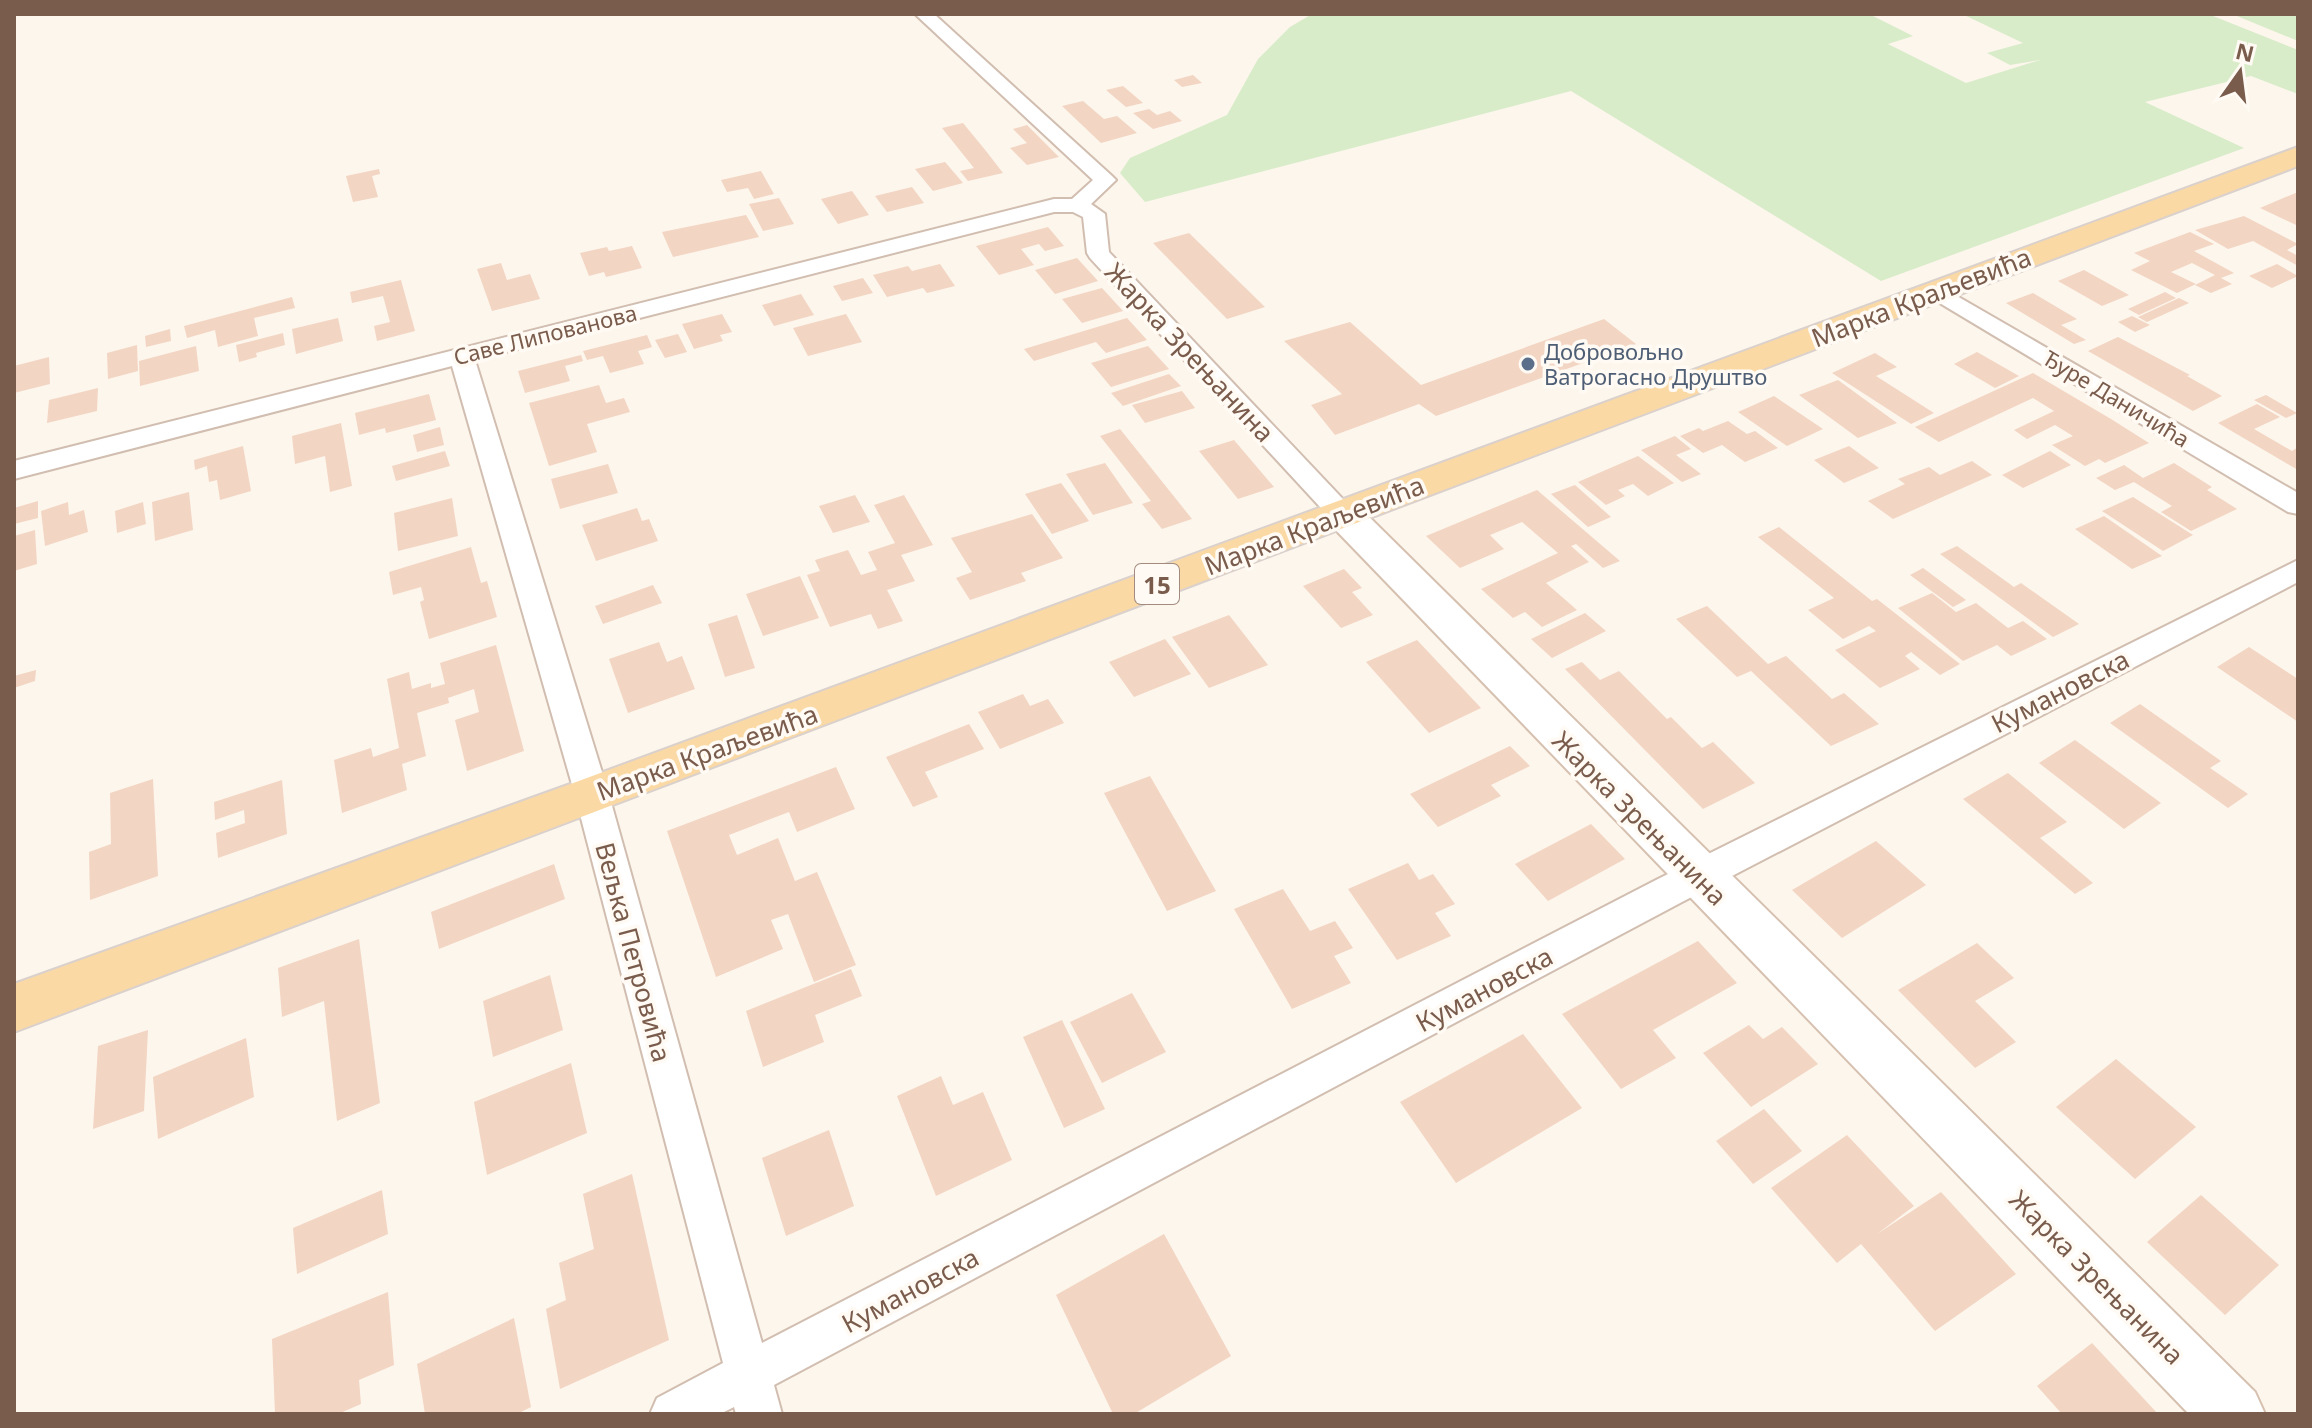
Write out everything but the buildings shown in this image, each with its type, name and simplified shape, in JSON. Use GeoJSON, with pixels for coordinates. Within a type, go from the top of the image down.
{"type":"FeatureCollection","features":[{"type":"Feature","properties":{"kind":"main road","name":"Марка Краљевића"},"geometry":{"type":"LineString","coordinates":[[14,1008],[592,795],[2298,156]]}},
{"type":"Feature","properties":{"kind":"street"},"geometry":{"type":"LineString","coordinates":[[924,14],[1105,180],[1077,206]]}},
{"type":"Feature","properties":{"kind":"street","name":"Саве Липованова"},"geometry":{"type":"LineString","coordinates":[[14,470],[1054,205],[1077,206]]}},
{"type":"Feature","properties":{"kind":"street","name":"Жарка Зрењанина"},"geometry":{"type":"LineString","coordinates":[[1077,206],[1094,214],[1098,253],[1343,514],[2233,1414]]}},
{"type":"Feature","properties":{"kind":"street","name":"Ђуре Даничића"},"geometry":{"type":"LineString","coordinates":[[1936,291],[2298,505]]}},
{"type":"Feature","properties":{"kind":"street","name":"Вељка Петровића"},"geometry":{"type":"LineString","coordinates":[[461,354],[592,795],[754,1395]]}},
{"type":"Feature","properties":{"kind":"street","name":"Кумановска"},"geometry":{"type":"LineString","coordinates":[[673,1414],[754,1395],[1698,876],[2298,570]]}},
{"type":"Feature","properties":{"kind":"green space"},"geometry":{"type":"Polygon","coordinates":[[[1312,14],[1869,14],[1913,36],[1888,44],[1966,83],[2040,60],[2010,65],[1987,53],[2023,43],[1962,14],[2208,14],[2298,50],[2298,94],[2251,76],[2145,102],[2244,148],[1881,281],[1571,91],[1145,202],[1120,173],[1130,158],[1227,115],[1258,59],[1290,27],[1312,14]]]}},
{"type":"Feature","properties":{"kind":"green space"},"geometry":{"type":"Polygon","coordinates":[[[2232,14],[2298,14],[2298,41],[2232,14]]]}},
{"type":"Feature","properties":{"kind":"place","name":"Добровољно Ватрогасно Друштво"},"geometry":{"type":"Point","coordinates":[1528,364]}}]}
